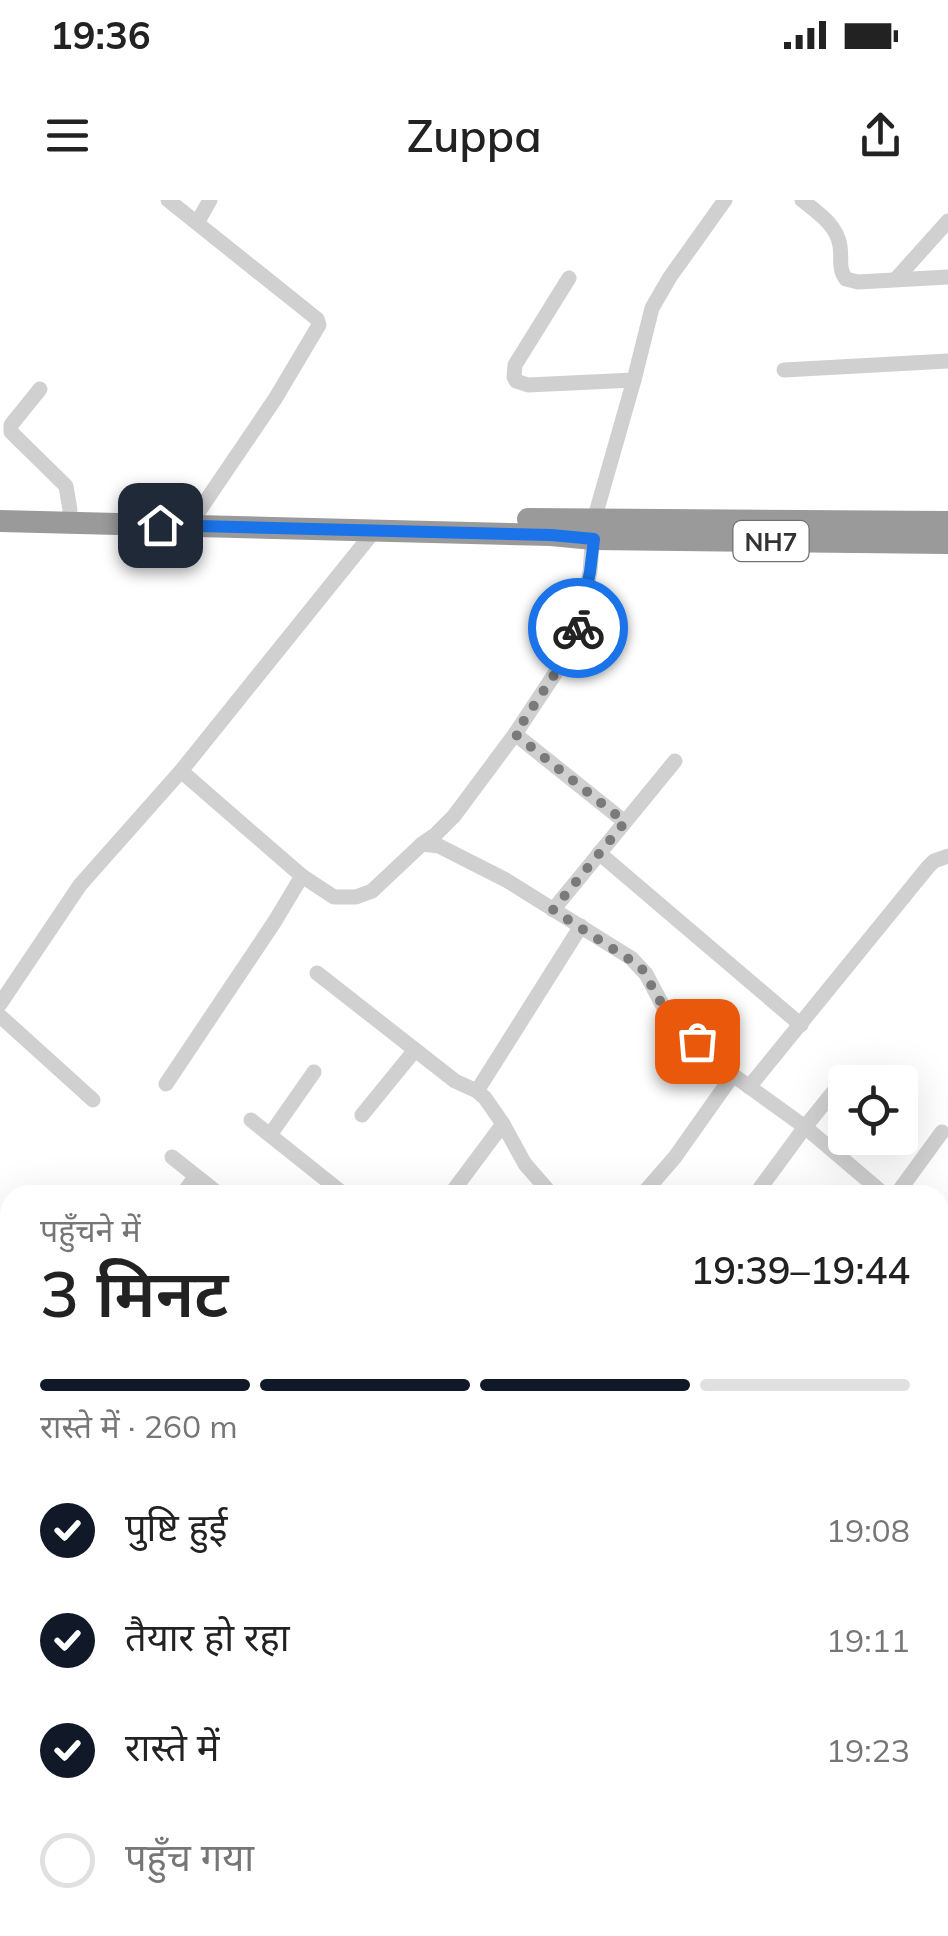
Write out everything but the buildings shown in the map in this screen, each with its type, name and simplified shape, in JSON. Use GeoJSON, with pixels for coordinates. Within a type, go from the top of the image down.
{"type":"FeatureCollection","features":[{"type":"Feature","properties":{"kind":"highway","name":"NH7"},"geometry":{"type":"LineString","coordinates":[[0,507],[948,543]]}},
{"type":"Feature","properties":{"kind":"highway","name":"NH7"},"geometry":{"type":"LineString","coordinates":[[0,521],[375,530],[440,525]]}},
{"type":"Feature","properties":{"kind":"highway","name":"NH7"},"geometry":{"type":"LineString","coordinates":[[594,529],[948,522]]}},
{"type":"Feature","properties":{"kind":"street"},"geometry":{"type":"LineString","coordinates":[[168,200],[319,324],[276,399],[197,514]]}},
{"type":"Feature","properties":{"kind":"street"},"geometry":{"type":"LineString","coordinates":[[196,223],[210,200]]}},
{"type":"Feature","properties":{"kind":"street"},"geometry":{"type":"LineString","coordinates":[[182,771],[302,876],[334,897],[356,897],[372,891],[454,816],[566,657],[576,634],[590,572],[594,529],[652,308],[725,200]]}},
{"type":"Feature","properties":{"kind":"street"},"geometry":{"type":"LineString","coordinates":[[802,200],[827,220],[836,234],[842,277],[858,282],[948,277]]}},
{"type":"Feature","properties":{"kind":"street"},"geometry":{"type":"LineString","coordinates":[[896,279],[948,222]]}},
{"type":"Feature","properties":{"kind":"street"},"geometry":{"type":"LineString","coordinates":[[569,278],[515,365],[516,382],[528,385],[634,380]]}},
{"type":"Feature","properties":{"kind":"street"},"geometry":{"type":"LineString","coordinates":[[784,370],[948,360]]}},
{"type":"Feature","properties":{"kind":"street"},"geometry":{"type":"LineString","coordinates":[[40,388],[10,432],[66,486],[70,510]]}},
{"type":"Feature","properties":{"kind":"street"},"geometry":{"type":"LineString","coordinates":[[0,1004],[6,981],[80,885],[182,771],[375,530]]}},
{"type":"Feature","properties":{"kind":"street"},"geometry":{"type":"LineString","coordinates":[[515,734],[625,822]]}},
{"type":"Feature","properties":{"kind":"street"},"geometry":{"type":"LineString","coordinates":[[553,910],[674,761]]}},
{"type":"Feature","properties":{"kind":"street"},"geometry":{"type":"LineString","coordinates":[[422,844],[439,846],[506,880],[641,967],[664,1008],[733,1074],[874,1185]]}},
{"type":"Feature","properties":{"kind":"street"},"geometry":{"type":"LineString","coordinates":[[600,854],[802,1025]]}},
{"type":"Feature","properties":{"kind":"street"},"geometry":{"type":"LineString","coordinates":[[750,1087],[928,867],[948,856]]}},
{"type":"Feature","properties":{"kind":"street"},"geometry":{"type":"LineString","coordinates":[[166,1084],[302,876]]}},
{"type":"Feature","properties":{"kind":"street"},"geometry":{"type":"LineString","coordinates":[[477,1091],[581,926]]}},
{"type":"Feature","properties":{"kind":"street"},"geometry":{"type":"LineString","coordinates":[[317,973],[455,1082],[477,1091],[494,1108],[541,1185]]}},
{"type":"Feature","properties":{"kind":"street"},"geometry":{"type":"LineString","coordinates":[[0,1016],[93,1100]]}},
{"type":"Feature","properties":{"kind":"street"},"geometry":{"type":"LineString","coordinates":[[362,1115],[416,1050]]}},
{"type":"Feature","properties":{"kind":"street"},"geometry":{"type":"LineString","coordinates":[[270,1134],[314,1072]]}},
{"type":"Feature","properties":{"kind":"street"},"geometry":{"type":"LineString","coordinates":[[650,1185],[733,1074]]}},
{"type":"Feature","properties":{"kind":"street"},"geometry":{"type":"LineString","coordinates":[[762,1185],[828,1099]]}},
{"type":"Feature","properties":{"kind":"street"},"geometry":{"type":"LineString","coordinates":[[252,1120],[333,1185]]}},
{"type":"Feature","properties":{"kind":"street"},"geometry":{"type":"LineString","coordinates":[[457,1185],[503,1124]]}},
{"type":"Feature","properties":{"kind":"street"},"geometry":{"type":"LineString","coordinates":[[893,1185],[942,1132]]}},
{"type":"Feature","properties":{"kind":"street"},"geometry":{"type":"LineString","coordinates":[[172,1157],[207,1185]]}},
{"type":"Feature","properties":{"kind":"street"},"geometry":{"type":"LineString","coordinates":[[189,1185],[196,1176]]}},
{"type":"Feature","properties":{"kind":"way so far"},"geometry":{"type":"LineString","coordinates":[[578,628],[566,657],[515,734],[625,822],[553,910],[641,967],[664,1008],[697,1041]]}},
{"type":"Feature","properties":{"kind":"route"},"geometry":{"type":"LineString","coordinates":[[160,525],[594,539],[578,628]]}}]}
